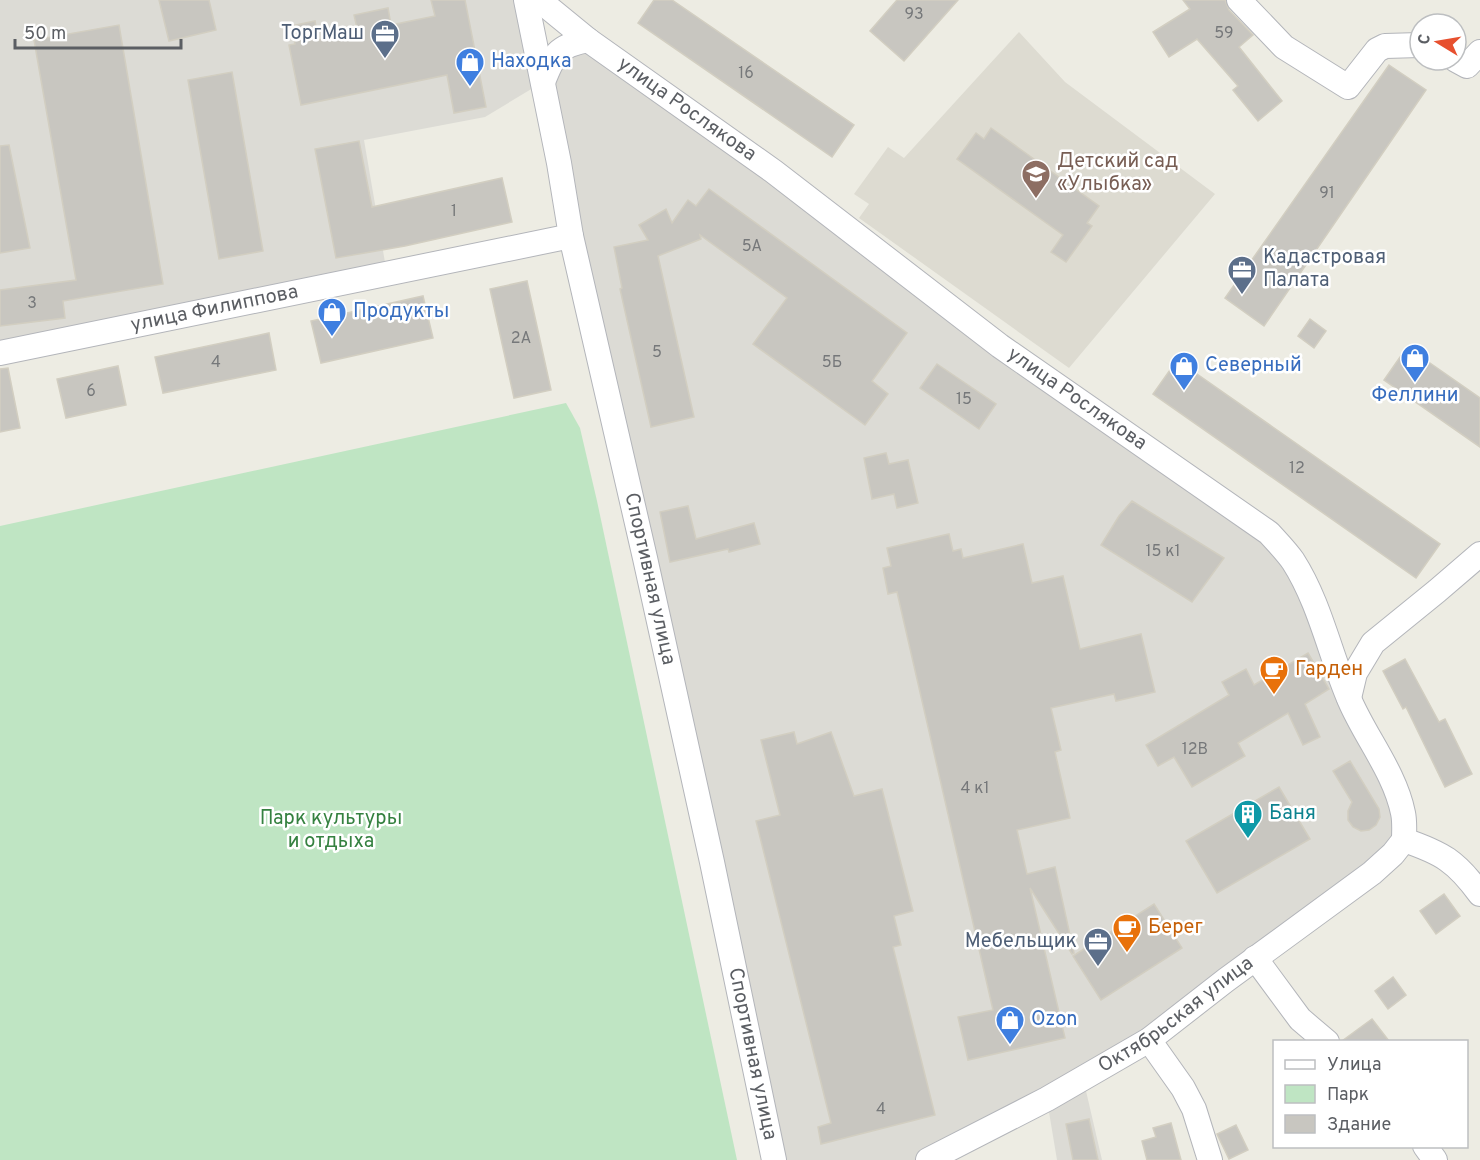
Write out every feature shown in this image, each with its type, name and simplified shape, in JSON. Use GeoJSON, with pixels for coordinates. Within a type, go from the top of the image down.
{"type":"FeatureCollection","features":[{"type":"Feature","properties":{"kind":"street","name":"Спортивная улица"},"geometry":{"type":"LineString","coordinates":[[526,0],[571,236],[712,862],[774,1160]]}},
{"type":"Feature","properties":{"kind":"street","name":"улица Рослякова"},"geometry":{"type":"LineString","coordinates":[[539,0],[588,40],[773,171],[1000,346],[1269,533],[1292,560],[1307,589],[1349,699],[1399,799],[1403,814],[1404,840]]}},
{"type":"Feature","properties":{"kind":"street"},"geometry":{"type":"LineString","coordinates":[[1239,0],[1284,46],[1348,87],[1377,50],[1385,46],[1408,45]]}},
{"type":"Feature","properties":{"kind":"street"},"geometry":{"type":"LineString","coordinates":[[543,81],[553,58],[563,48],[588,40]]}},
{"type":"Feature","properties":{"kind":"street"},"geometry":{"type":"LineString","coordinates":[[1468,65],[1480,52]]}},
{"type":"Feature","properties":{"kind":"street","name":"улица Филиппова"},"geometry":{"type":"LineString","coordinates":[[0,352],[571,236]]}},
{"type":"Feature","properties":{"kind":"street"},"geometry":{"type":"LineString","coordinates":[[1349,699],[1355,673],[1373,643],[1480,554]]}},
{"type":"Feature","properties":{"kind":"street"},"geometry":{"type":"LineString","coordinates":[[1328,641],[1350,646],[1373,643]]}},
{"type":"Feature","properties":{"kind":"street"},"geometry":{"type":"LineString","coordinates":[[1404,840],[1434,850],[1451,861],[1480,894]]}},
{"type":"Feature","properties":{"kind":"street","name":"Октябрьская улица"},"geometry":{"type":"LineString","coordinates":[[928,1160],[1047,1099],[1149,1040],[1255,958],[1372,873],[1393,854],[1404,840]]}},
{"type":"Feature","properties":{"kind":"street"},"geometry":{"type":"LineString","coordinates":[[1255,958],[1300,1019],[1326,1040]]}},
{"type":"Feature","properties":{"kind":"street"},"geometry":{"type":"LineString","coordinates":[[1149,1040],[1183,1088],[1194,1109],[1210,1160]]}},
{"type":"Feature","properties":{"kind":"street"},"geometry":{"type":"LineString","coordinates":[[1427,1148],[1436,1160]]}},
{"type":"Feature","properties":{"kind":"shaded area"},"geometry":{"type":"Polygon","coordinates":[[[0,0],[526,0],[543,80],[575,43],[1292,560],[1404,840],[1083,1078],[1102,1160],[1057,1160],[1047,1100],[928,1160],[774,1160],[543,82],[485,117],[364,140],[387,274],[0,353],[0,0]]]}},
{"type":"Feature","properties":{"kind":"shaded area","name":"Детский сад «Улыбка»"},"geometry":{"type":"Polygon","coordinates":[[[1019,32],[1065,82],[1215,194],[1069,368],[859,218],[869,204],[854,194],[888,147],[904,158],[1019,32]]]}},
{"type":"Feature","properties":{"kind":"green space","name":"Парк культуры и отдыха"},"geometry":{"type":"Polygon","coordinates":[[[566,403],[580,428],[597,501],[737,1160],[0,1160],[0,526],[566,403]]]}},
{"type":"Feature","properties":{"kind":"building"},"geometry":{"type":"Polygon","coordinates":[[[159,0],[209,0],[216,30],[169,41],[159,0]]]}},
{"type":"Feature","properties":{"kind":"building","name":"ТоргМаш"},"geometry":{"type":"Polygon","coordinates":[[[431,0],[465,0],[486,107],[454,113],[447,75],[301,105],[289,45],[295,44],[291,26],[315,21],[318,40],[358,32],[354,15],[388,8],[391,25],[435,16],[431,0]]]}},
{"type":"Feature","properties":{"kind":"building"},"geometry":{"type":"Polygon","coordinates":[[[654,0],[672,0],[854,125],[832,157],[638,23],[654,0]]]}},
{"type":"Feature","properties":{"kind":"building"},"geometry":{"type":"Polygon","coordinates":[[[897,0],[958,0],[904,61],[870,31],[897,0]]]}},
{"type":"Feature","properties":{"kind":"building"},"geometry":{"type":"Polygon","coordinates":[[[1183,0],[1225,0],[1229,10],[1253,35],[1239,47],[1282,101],[1258,121],[1233,90],[1238,86],[1197,39],[1169,57],[1153,32],[1190,9],[1183,0]]]}},
{"type":"Feature","properties":{"kind":"building"},"geometry":{"type":"Polygon","coordinates":[[[119,25],[163,284],[63,301],[65,318],[0,326],[0,290],[76,280],[34,40],[119,25]]]}},
{"type":"Feature","properties":{"kind":"building"},"geometry":{"type":"Polygon","coordinates":[[[1389,65],[1426,90],[1264,326],[1225,298],[1389,65]]]}},
{"type":"Feature","properties":{"kind":"building"},"geometry":{"type":"Polygon","coordinates":[[[232,72],[263,251],[219,259],[188,80],[232,72]]]}},
{"type":"Feature","properties":{"kind":"building"},"geometry":{"type":"Polygon","coordinates":[[[991,128],[1099,206],[1087,223],[1092,226],[1066,262],[1051,252],[1063,235],[957,159],[976,133],[984,139],[991,128]]]}},
{"type":"Feature","properties":{"kind":"building"},"geometry":{"type":"Polygon","coordinates":[[[359,141],[372,207],[502,178],[512,222],[405,246],[336,258],[315,149],[359,141]]]}},
{"type":"Feature","properties":{"kind":"building"},"geometry":{"type":"Polygon","coordinates":[[[9,145],[30,248],[0,253],[0,146],[9,145]]]}},
{"type":"Feature","properties":{"kind":"building"},"geometry":{"type":"Polygon","coordinates":[[[709,189],[907,333],[872,381],[888,394],[865,425],[753,344],[787,298],[700,235],[701,239],[658,256],[694,417],[651,427],[620,289],[622,288],[614,247],[648,240],[639,225],[666,209],[672,223],[688,200],[696,206],[709,189]]]}},
{"type":"Feature","properties":{"kind":"building"},"geometry":{"type":"Polygon","coordinates":[[[527,281],[551,390],[514,398],[490,289],[527,281]]]}},
{"type":"Feature","properties":{"kind":"building"},"geometry":{"type":"Polygon","coordinates":[[[423,296],[433,338],[321,363],[311,321],[423,296]]]}},
{"type":"Feature","properties":{"kind":"building"},"geometry":{"type":"Polygon","coordinates":[[[1310,319],[1326,331],[1314,348],[1298,336],[1310,319]]]}},
{"type":"Feature","properties":{"kind":"building"},"geometry":{"type":"Polygon","coordinates":[[[269,333],[276,370],[163,393],[155,357],[269,333]]]}},
{"type":"Feature","properties":{"kind":"building"},"geometry":{"type":"Polygon","coordinates":[[[1407,347],[1480,398],[1480,447],[1384,380],[1407,347]]]}},
{"type":"Feature","properties":{"kind":"building"},"geometry":{"type":"Polygon","coordinates":[[[1177,360],[1440,544],[1416,578],[1153,394],[1177,360]]]}},
{"type":"Feature","properties":{"kind":"building"},"geometry":{"type":"Polygon","coordinates":[[[937,364],[996,404],[979,429],[920,388],[937,364]]]}},
{"type":"Feature","properties":{"kind":"building"},"geometry":{"type":"Polygon","coordinates":[[[118,366],[126,405],[66,418],[57,379],[118,366]]]}},
{"type":"Feature","properties":{"kind":"building"},"geometry":{"type":"Polygon","coordinates":[[[8,368],[20,428],[0,432],[0,369],[8,368]]]}},
{"type":"Feature","properties":{"kind":"building"},"geometry":{"type":"Polygon","coordinates":[[[886,453],[889,464],[908,460],[918,503],[897,508],[894,494],[872,499],[864,458],[886,453]]]}},
{"type":"Feature","properties":{"kind":"building"},"geometry":{"type":"Polygon","coordinates":[[[1132,501],[1224,558],[1192,602],[1101,545],[1119,516],[1132,501]]]}},
{"type":"Feature","properties":{"kind":"building"},"geometry":{"type":"Polygon","coordinates":[[[688,506],[696,539],[754,523],[760,544],[670,562],[660,512],[688,506]]]}},
{"type":"Feature","properties":{"kind":"building"},"geometry":{"type":"Polygon","coordinates":[[[949,534],[953,551],[961,549],[963,558],[1023,544],[1032,583],[1063,576],[1080,649],[1141,634],[1155,692],[1116,701],[1114,694],[1051,708],[1061,750],[1055,752],[1070,818],[1017,830],[1027,874],[1055,867],[1074,953],[1072,954],[1030,888],[1065,1038],[968,1060],[958,1017],[993,1010],[897,592],[888,594],[883,568],[891,566],[887,548],[949,534]]]}},
{"type":"Feature","properties":{"kind":"building"},"geometry":{"type":"Polygon","coordinates":[[[1308,653],[1329,689],[1305,704],[1320,737],[1303,745],[1288,713],[1238,743],[1245,756],[1192,787],[1174,757],[1158,766],[1146,745],[1229,695],[1222,682],[1246,669],[1254,685],[1308,653]]]}},
{"type":"Feature","properties":{"kind":"building"},"geometry":{"type":"Polygon","coordinates":[[[1405,659],[1439,722],[1445,719],[1472,774],[1445,787],[1406,707],[1403,709],[1383,671],[1405,659]]]}},
{"type":"Feature","properties":{"kind":"building"},"geometry":{"type":"Polygon","coordinates":[[[794,732],[797,744],[831,732],[854,796],[882,789],[913,911],[894,916],[901,945],[893,947],[935,1115],[821,1144],[818,1127],[831,1123],[756,821],[780,815],[761,740],[794,732]]]}},
{"type":"Feature","properties":{"kind":"building"},"geometry":{"type":"Polygon","coordinates":[[[1350,761],[1379,809],[1380,817],[1376,825],[1369,830],[1361,831],[1353,827],[1348,820],[1348,811],[1352,802],[1333,771],[1350,761]]]}},
{"type":"Feature","properties":{"kind":"building","name":"Баня"},"geometry":{"type":"Polygon","coordinates":[[[1279,787],[1310,839],[1217,893],[1186,841],[1279,787]]]}},
{"type":"Feature","properties":{"kind":"building"},"geometry":{"type":"Polygon","coordinates":[[[1444,894],[1460,916],[1436,934],[1420,911],[1444,894]]]}},
{"type":"Feature","properties":{"kind":"building"},"geometry":{"type":"Polygon","coordinates":[[[1154,904],[1182,948],[1101,1000],[1073,956],[1154,904]]]}},
{"type":"Feature","properties":{"kind":"building"},"geometry":{"type":"Polygon","coordinates":[[[1393,977],[1406,995],[1388,1009],[1375,991],[1393,977]]]}},
{"type":"Feature","properties":{"kind":"building"},"geometry":{"type":"Polygon","coordinates":[[[1372,1019],[1388,1040],[1343,1040],[1372,1019]]]}},
{"type":"Feature","properties":{"kind":"building"},"geometry":{"type":"Polygon","coordinates":[[[1089,1119],[1098,1160],[1073,1160],[1066,1124],[1089,1119]]]}},
{"type":"Feature","properties":{"kind":"building"},"geometry":{"type":"Polygon","coordinates":[[[1171,1123],[1181,1160],[1147,1160],[1142,1141],[1156,1137],[1153,1128],[1171,1123]]]}},
{"type":"Feature","properties":{"kind":"building"},"geometry":{"type":"Polygon","coordinates":[[[1236,1125],[1248,1150],[1229,1159],[1217,1134],[1236,1125]]]}},
{"type":"Feature","properties":{"kind":"place","name":"ТоргМаш"},"geometry":{"type":"Point","coordinates":[385,60]}},
{"type":"Feature","properties":{"kind":"place","name":"Находка"},"geometry":{"type":"Point","coordinates":[470,88]}},
{"type":"Feature","properties":{"kind":"place","name":"Детский сад «Улыбка»"},"geometry":{"type":"Point","coordinates":[1036,200]}},
{"type":"Feature","properties":{"kind":"place","name":"Кадастровая Палата"},"geometry":{"type":"Point","coordinates":[1242,296]}},
{"type":"Feature","properties":{"kind":"place","name":"Продукты"},"geometry":{"type":"Point","coordinates":[332,338]}},
{"type":"Feature","properties":{"kind":"place","name":"Феллини"},"geometry":{"type":"Point","coordinates":[1415,384]}},
{"type":"Feature","properties":{"kind":"place","name":"Северный"},"geometry":{"type":"Point","coordinates":[1184,392]}},
{"type":"Feature","properties":{"kind":"place","name":"Гарден"},"geometry":{"type":"Point","coordinates":[1274,696]}},
{"type":"Feature","properties":{"kind":"place","name":"Баня"},"geometry":{"type":"Point","coordinates":[1248,840]}},
{"type":"Feature","properties":{"kind":"place","name":"Берег"},"geometry":{"type":"Point","coordinates":[1127,954]}},
{"type":"Feature","properties":{"kind":"place","name":"Мебельщик"},"geometry":{"type":"Point","coordinates":[1098,968]}},
{"type":"Feature","properties":{"kind":"place","name":"Ozon"},"geometry":{"type":"Point","coordinates":[1010,1046]}}]}
